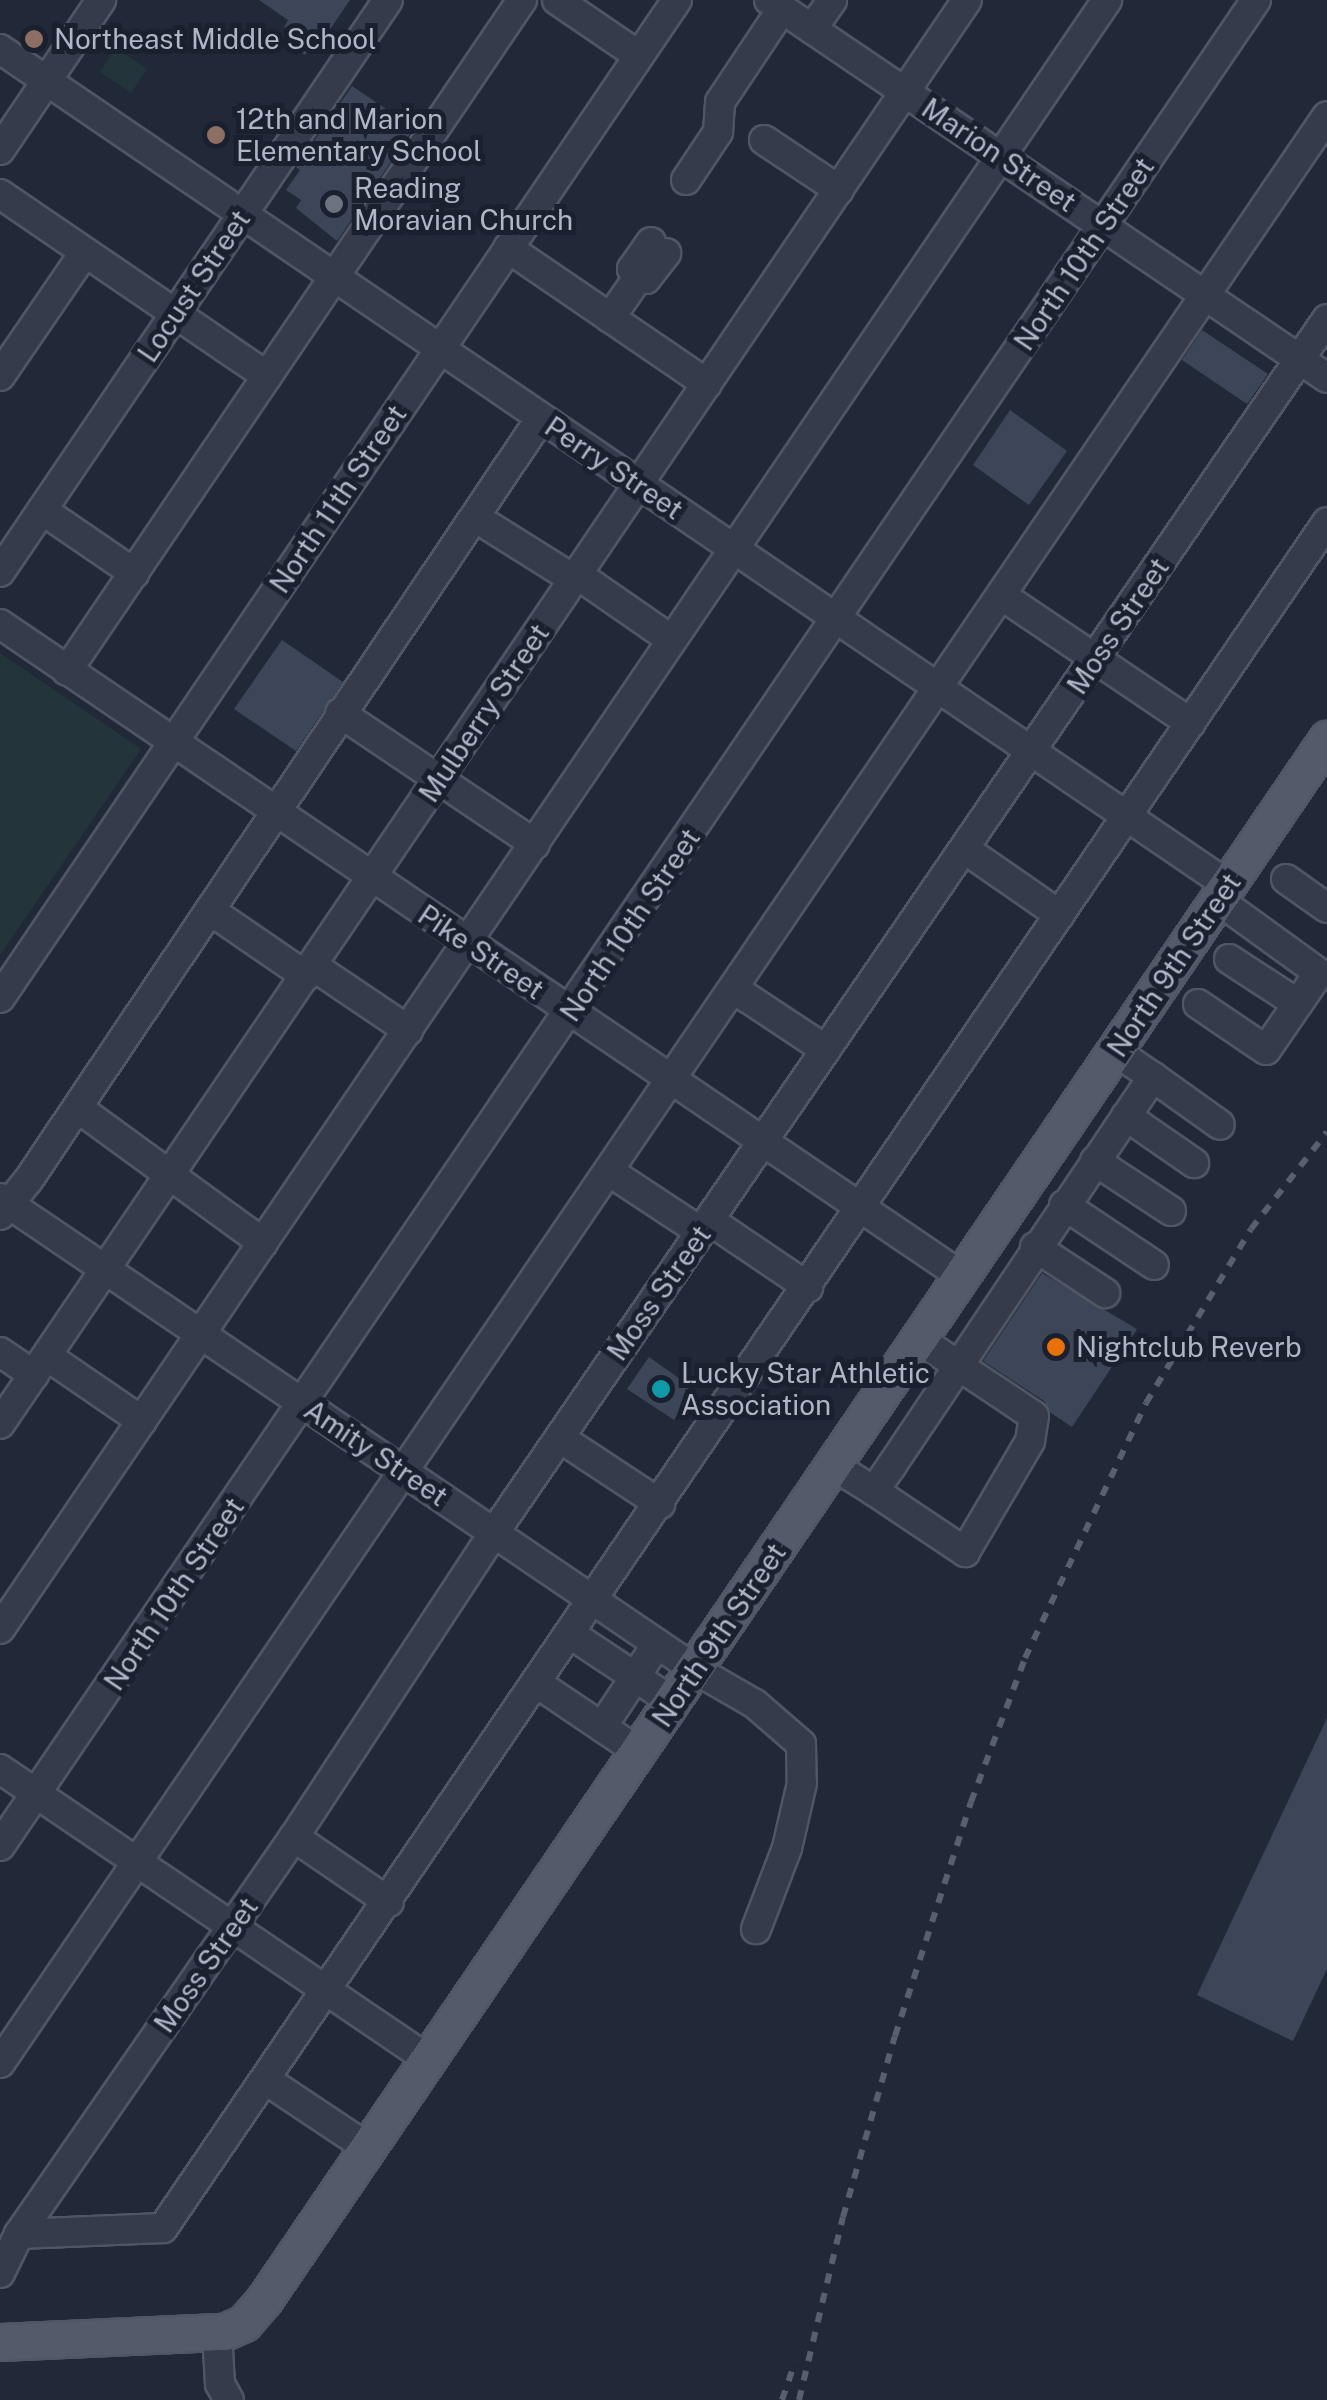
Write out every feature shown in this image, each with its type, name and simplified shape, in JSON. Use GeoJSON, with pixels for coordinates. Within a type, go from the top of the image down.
{"type":"FeatureCollection","features":[{"type":"Feature","properties":{"kind":"main road","name":"North 9th Street"},"geometry":{"type":"LineString","coordinates":[[0,2342],[217,2332],[244,2324],[264,2300],[1327,739]]}},
{"type":"Feature","properties":{"kind":"street"},"geometry":{"type":"LineString","coordinates":[[0,150],[102,0]]}},
{"type":"Feature","properties":{"kind":"street","name":"Locust Street"},"geometry":{"type":"LineString","coordinates":[[0,572],[388,0]]}},
{"type":"Feature","properties":{"kind":"street"},"geometry":{"type":"LineString","coordinates":[[67,670],[522,0]]}},
{"type":"Feature","properties":{"kind":"street"},"geometry":{"type":"LineString","coordinates":[[557,0],[639,56]]}},
{"type":"Feature","properties":{"kind":"street","name":"North 11th Street"},"geometry":{"type":"LineString","coordinates":[[0,998],[677,0]]}},
{"type":"Feature","properties":{"kind":"street"},"geometry":{"type":"LineString","coordinates":[[812,29],[832,0]]}},
{"type":"Feature","properties":{"kind":"street","name":"Mulberry Street"},"geometry":{"type":"LineString","coordinates":[[0,1424],[966,0]]}},
{"type":"Feature","properties":{"kind":"street"},"geometry":{"type":"LineString","coordinates":[[0,1629],[1107,0]]}},
{"type":"Feature","properties":{"kind":"street","name":"North 10th Street"},"geometry":{"type":"LineString","coordinates":[[0,1846],[1256,0]]}},
{"type":"Feature","properties":{"kind":"street"},"geometry":{"type":"LineString","coordinates":[[686,180],[718,132],[720,102],[776,4]]}},
{"type":"Feature","properties":{"kind":"street","name":"Marion Street"},"geometry":{"type":"LineString","coordinates":[[776,4],[1327,378]]}},
{"type":"Feature","properties":{"kind":"street","name":"Perry Street"},"geometry":{"type":"LineString","coordinates":[[0,49],[1126,816],[1324,972]]}},
{"type":"Feature","properties":{"kind":"street"},"geometry":{"type":"LineString","coordinates":[[0,2062],[1327,116]]}},
{"type":"Feature","properties":{"kind":"street"},"geometry":{"type":"LineString","coordinates":[[764,140],[839,190]]}},
{"type":"Feature","properties":{"kind":"street"},"geometry":{"type":"LineString","coordinates":[[0,194],[267,376]]}},
{"type":"Feature","properties":{"kind":"street"},"geometry":{"type":"LineString","coordinates":[[610,318],[640,275],[632,269],[658,247]]}},
{"type":"Feature","properties":{"kind":"street"},"geometry":{"type":"LineString","coordinates":[[508,248],[707,384]]}},
{"type":"Feature","properties":{"kind":"street"},"geometry":{"type":"LineString","coordinates":[[0,376],[85,252]]}},
{"type":"Feature","properties":{"kind":"street","name":"Moss Street"},"geometry":{"type":"LineString","coordinates":[[0,2273],[19,2234],[294,1837],[494,1534],[1327,319]]}},
{"type":"Feature","properties":{"kind":"street"},"geometry":{"type":"LineString","coordinates":[[3,1205],[78,1108],[541,418]]}},
{"type":"Feature","properties":{"kind":"street"},"geometry":{"type":"LineString","coordinates":[[42,510],[134,573]]}},
{"type":"Feature","properties":{"kind":"street"},"geometry":{"type":"LineString","coordinates":[[476,518],[672,640]]}},
{"type":"Feature","properties":{"kind":"street"},"geometry":{"type":"LineString","coordinates":[[19,2234],[163,2228],[572,1635],[1327,522]]}},
{"type":"Feature","properties":{"kind":"street"},"geometry":{"type":"LineString","coordinates":[[1001,594],[1190,723]]}},
{"type":"Feature","properties":{"kind":"street","name":"Pike Street"},"geometry":{"type":"LineString","coordinates":[[0,624],[962,1277]]}},
{"type":"Feature","properties":{"kind":"street"},"geometry":{"type":"LineString","coordinates":[[340,713],[534,844]]}},
{"type":"Feature","properties":{"kind":"street"},"geometry":{"type":"LineString","coordinates":[[966,850],[1060,915]]}},
{"type":"Feature","properties":{"kind":"street"},"geometry":{"type":"LineString","coordinates":[[1286,878],[1327,908]]}},
{"type":"Feature","properties":{"kind":"street"},"geometry":{"type":"LineString","coordinates":[[212,911],[408,1030]]}},
{"type":"Feature","properties":{"kind":"street"},"geometry":{"type":"LineString","coordinates":[[1229,959],[1298,1004]]}},
{"type":"Feature","properties":{"kind":"street"},"geometry":{"type":"LineString","coordinates":[[1198,1004],[1266,1050],[1324,972]]}},
{"type":"Feature","properties":{"kind":"street"},"geometry":{"type":"LineString","coordinates":[[734,988],[826,1050]]}},
{"type":"Feature","properties":{"kind":"street"},"geometry":{"type":"LineString","coordinates":[[1115,1052],[1220,1125]]}},
{"type":"Feature","properties":{"kind":"street"},"geometry":{"type":"LineString","coordinates":[[874,1491],[1034,1247],[1153,1077]]}},
{"type":"Feature","properties":{"kind":"street"},"geometry":{"type":"LineString","coordinates":[[78,1108],[263,1243]]}},
{"type":"Feature","properties":{"kind":"street"},"geometry":{"type":"LineString","coordinates":[[1126,1116],[1194,1163]]}},
{"type":"Feature","properties":{"kind":"street"},"geometry":{"type":"LineString","coordinates":[[1095,1161],[1171,1210]]}},
{"type":"Feature","properties":{"kind":"street"},"geometry":{"type":"LineString","coordinates":[[610,1172],[808,1287]]}},
{"type":"Feature","properties":{"kind":"street","name":"Amity Street"},"geometry":{"type":"LineString","coordinates":[[3,1205],[106,1270],[696,1670],[755,1704],[801,1744],[802,1783],[788,1848],[756,1929]]}},
{"type":"Feature","properties":{"kind":"street"},"geometry":{"type":"LineString","coordinates":[[1064,1205],[1154,1265]]}},
{"type":"Feature","properties":{"kind":"street"},"geometry":{"type":"LineString","coordinates":[[1034,1247],[1105,1293]]}},
{"type":"Feature","properties":{"kind":"street"},"geometry":{"type":"LineString","coordinates":[[834,1466],[965,1552],[1030,1442],[1034,1416],[920,1340]]}},
{"type":"Feature","properties":{"kind":"street"},"geometry":{"type":"LineString","coordinates":[[0,1352],[40,1365],[142,1420]]}},
{"type":"Feature","properties":{"kind":"street"},"geometry":{"type":"LineString","coordinates":[[560,1438],[660,1504]]}},
{"type":"Feature","properties":{"kind":"street"},"geometry":{"type":"LineString","coordinates":[[605,1658],[628,1624]]}},
{"type":"Feature","properties":{"kind":"street"},"geometry":{"type":"LineString","coordinates":[[572,1635],[673,1702]]}},
{"type":"Feature","properties":{"kind":"street"},"geometry":{"type":"LineString","coordinates":[[602,1728],[657,1644]]}},
{"type":"Feature","properties":{"kind":"street"},"geometry":{"type":"LineString","coordinates":[[538,1684],[640,1752]]}},
{"type":"Feature","properties":{"kind":"street"},"geometry":{"type":"LineString","coordinates":[[0,1769],[429,2060]]}},
{"type":"Feature","properties":{"kind":"street"},"geometry":{"type":"LineString","coordinates":[[294,1837],[389,1902]]}},
{"type":"Feature","properties":{"kind":"street"},"geometry":{"type":"LineString","coordinates":[[266,2080],[368,2148]]}},
{"type":"Feature","properties":{"kind":"street"},"geometry":{"type":"LineString","coordinates":[[217,2332],[220,2384],[229,2400]]}},
{"type":"Feature","properties":{"kind":"shaded area"},"geometry":{"type":"Polygon","coordinates":[[[116,48],[147,69],[131,93],[100,72],[116,48]]]}},
{"type":"Feature","properties":{"kind":"shaded area"},"geometry":{"type":"Polygon","coordinates":[[[0,653],[141,749],[0,955],[0,653]]]}},
{"type":"Feature","properties":{"kind":"building"},"geometry":{"type":"Polygon","coordinates":[[[259,0],[350,0],[320,44],[315,40],[305,55],[284,41],[291,31],[284,27],[288,20],[259,0]]]}},
{"type":"Feature","properties":{"kind":"building"},"geometry":{"type":"Polygon","coordinates":[[[352,86],[414,128],[337,241],[296,208],[301,200],[286,190],[300,170],[296,167],[352,86]]]}},
{"type":"Feature","properties":{"kind":"building"},"geometry":{"type":"Polygon","coordinates":[[[1202,330],[1268,374],[1247,404],[1182,360],[1202,330]]]}},
{"type":"Feature","properties":{"kind":"building"},"geometry":{"type":"Polygon","coordinates":[[[1010,410],[1067,451],[1029,505],[973,465],[1010,410]]]}},
{"type":"Feature","properties":{"kind":"building"},"geometry":{"type":"Polygon","coordinates":[[[282,640],[343,682],[296,751],[234,709],[282,640]]]}},
{"type":"Feature","properties":{"kind":"building","name":"Nightclub Reverb"},"geometry":{"type":"Polygon","coordinates":[[[1042,1273],[1137,1329],[1072,1427],[1051,1413],[1044,1401],[983,1361],[1042,1273]]]}},
{"type":"Feature","properties":{"kind":"building","name":"Lucky Star Athletic Association"},"geometry":{"type":"Polygon","coordinates":[[[649,1357],[694,1389],[674,1420],[627,1389],[649,1357]]]}},
{"type":"Feature","properties":{"kind":"building"},"geometry":{"type":"Polygon","coordinates":[[[1327,1718],[1327,1969],[1293,2041],[1197,1995],[1327,1718]]]}},
{"type":"Feature","properties":{"kind":"railway"},"geometry":{"type":"LineString","coordinates":[[799,2400],[843,2217],[895,2036],[971,1802],[1025,1658],[1146,1403],[1251,1229],[1327,1132]]}},
{"type":"Feature","properties":{"kind":"railway"},"geometry":{"type":"LineString","coordinates":[[782,2400],[795,2362]]}},
{"type":"Feature","properties":{"kind":"place","name":"Northeast Middle School"},"geometry":{"type":"Point","coordinates":[34,39]}},
{"type":"Feature","properties":{"kind":"place","name":"12th and Marion Elementary School"},"geometry":{"type":"Point","coordinates":[216,135]}},
{"type":"Feature","properties":{"kind":"place","name":"Reading Moravian Church"},"geometry":{"type":"Point","coordinates":[334,204]}},
{"type":"Feature","properties":{"kind":"place","name":"Nightclub Reverb"},"geometry":{"type":"Point","coordinates":[1056,1347]}},
{"type":"Feature","properties":{"kind":"place","name":"Lucky Star Athletic Association"},"geometry":{"type":"Point","coordinates":[661,1389]}}]}
